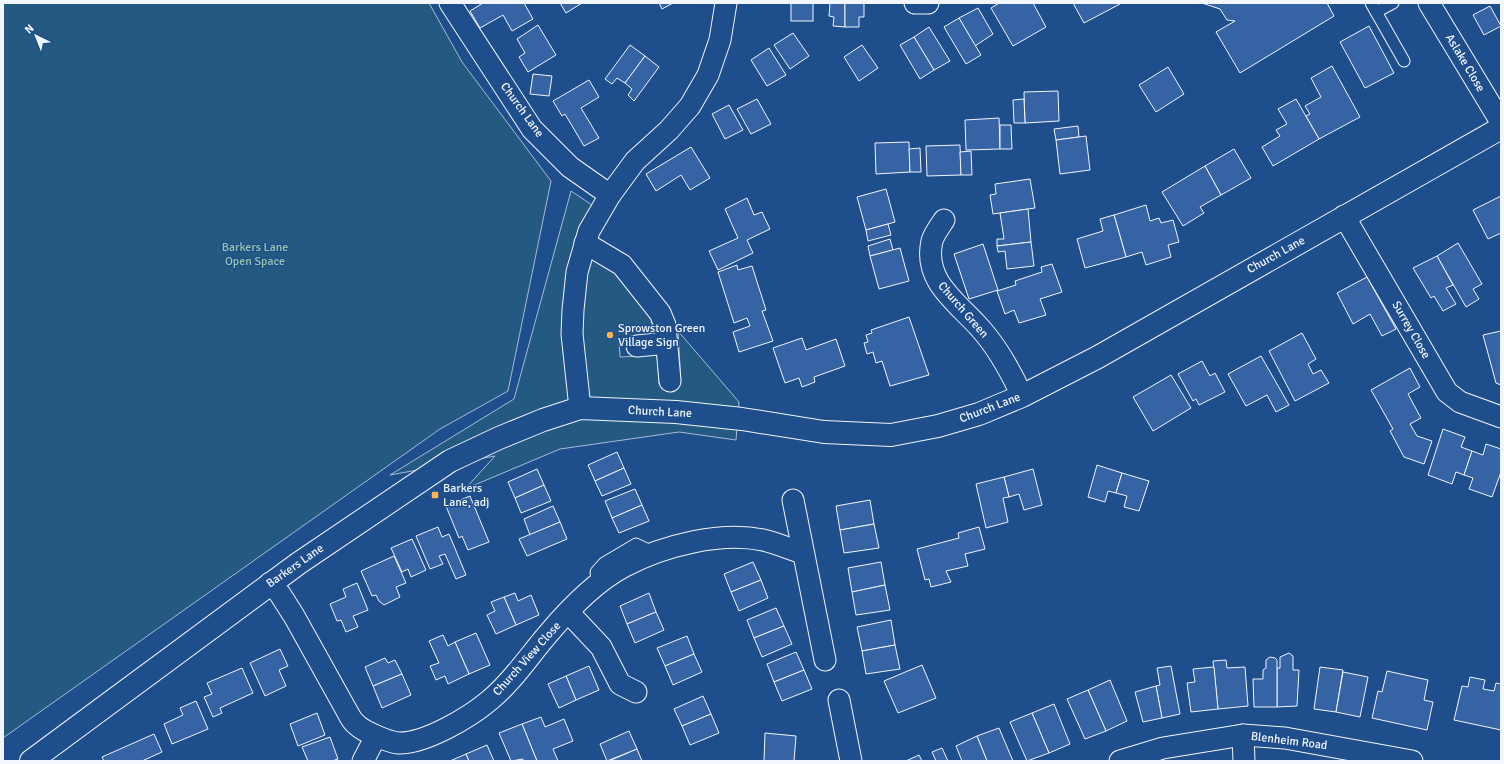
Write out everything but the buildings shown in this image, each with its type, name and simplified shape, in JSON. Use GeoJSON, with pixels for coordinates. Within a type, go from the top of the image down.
{"type":"FeatureCollection","features":[{"type":"Feature","properties":{"kind":"street"},"geometry":{"type":"LineString","coordinates":[[580,408],[579,387],[572,334],[573,310],[577,272],[589,231],[610,195],[634,161],[669,130],[690,106],[708,75],[720,40],[726,3]]}},
{"type":"Feature","properties":{"kind":"street"},"geometry":{"type":"LineString","coordinates":[[915,3],[928,3]]}},
{"type":"Feature","properties":{"kind":"street","name":"Aslake Close"},"geometry":{"type":"LineString","coordinates":[[1429,3],[1501,122]]}},
{"type":"Feature","properties":{"kind":"street","name":"Church Lane"},"geometry":{"type":"LineString","coordinates":[[452,4],[532,129],[570,167],[610,195]]}},
{"type":"Feature","properties":{"kind":"street","name":"Church Lane"},"geometry":{"type":"LineString","coordinates":[[580,408],[676,412],[742,418],[824,432],[891,435],[945,424],[978,414],[1022,396],[1098,357],[1501,128]]}},
{"type":"Feature","properties":{"kind":"street","name":"Surrey Close"},"geometry":{"type":"LineString","coordinates":[[1344,216],[1447,392],[1460,402],[1501,417]]}},
{"type":"Feature","properties":{"kind":"street","name":"Church Green"},"geometry":{"type":"LineString","coordinates":[[944,220],[932,241],[931,260],[935,278],[944,291],[981,328],[996,348],[1022,396]]}},
{"type":"Feature","properties":{"kind":"street"},"geometry":{"type":"LineString","coordinates":[[585,243],[622,265],[660,313],[665,325],[670,381]]}},
{"type":"Feature","properties":{"kind":"street"},"geometry":{"type":"LineString","coordinates":[[637,346],[667,343]]}},
{"type":"Feature","properties":{"kind":"street","name":"Barkers Lane"},"geometry":{"type":"LineString","coordinates":[[31,761],[270,583],[396,496],[450,461],[535,423],[580,408]]}},
{"type":"Feature","properties":{"kind":"street"},"geometry":{"type":"LineString","coordinates":[[793,500],[825,660]]}},
{"type":"Feature","properties":{"kind":"street","name":"Church View Close"},"geometry":{"type":"LineString","coordinates":[[270,583],[280,594],[294,616],[348,713],[357,726],[376,736],[398,743],[425,738],[461,722],[490,700],[522,668],[548,634],[598,585],[624,566],[655,553],[691,543],[722,538],[763,540],[803,553]]}},
{"type":"Feature","properties":{"kind":"street","name":"Church View Close"},"geometry":{"type":"LineString","coordinates":[[569,613],[601,648],[620,684],[636,692]]}},
{"type":"Feature","properties":{"kind":"street"},"geometry":{"type":"LineString","coordinates":[[839,700],[851,761]]}},
{"type":"Feature","properties":{"kind":"street"},"geometry":{"type":"LineString","coordinates":[[1243,735],[1244,761]]}},
{"type":"Feature","properties":{"kind":"street","name":"Blenheim Road"},"geometry":{"type":"LineString","coordinates":[[1120,761],[1163,748],[1243,735],[1285,738],[1412,761]]}},
{"type":"Feature","properties":{"kind":"street"},"geometry":{"type":"LineString","coordinates":[[363,761],[376,736]]}},
{"type":"Feature","properties":{"kind":"lane"},"geometry":{"type":"LineString","coordinates":[[1393,3],[1373,8],[1404,61]]}},
{"type":"Feature","properties":{"kind":"green space","name":"Barkers Lane Open Space"},"geometry":{"type":"Polygon","coordinates":[[[3,3],[429,3],[462,62],[551,181],[508,391],[440,429],[3,738],[3,3]]]}},
{"type":"Feature","properties":{"kind":"green space"},"geometry":{"type":"Polygon","coordinates":[[[571,191],[592,205],[575,247],[615,273],[651,316],[653,333],[619,340],[620,357],[657,355],[659,384],[681,383],[678,331],[739,402],[736,440],[679,432],[560,449],[465,489],[495,456],[390,475],[514,399],[571,191]]]}},
{"type":"Feature","properties":{"kind":"place","name":"Sprowston Green Village Sign"},"geometry":{"type":"Point","coordinates":[610,335]}},
{"type":"Feature","properties":{"kind":"place","name":"Barkers Lane, adj"},"geometry":{"type":"Point","coordinates":[435,495]}}]}
